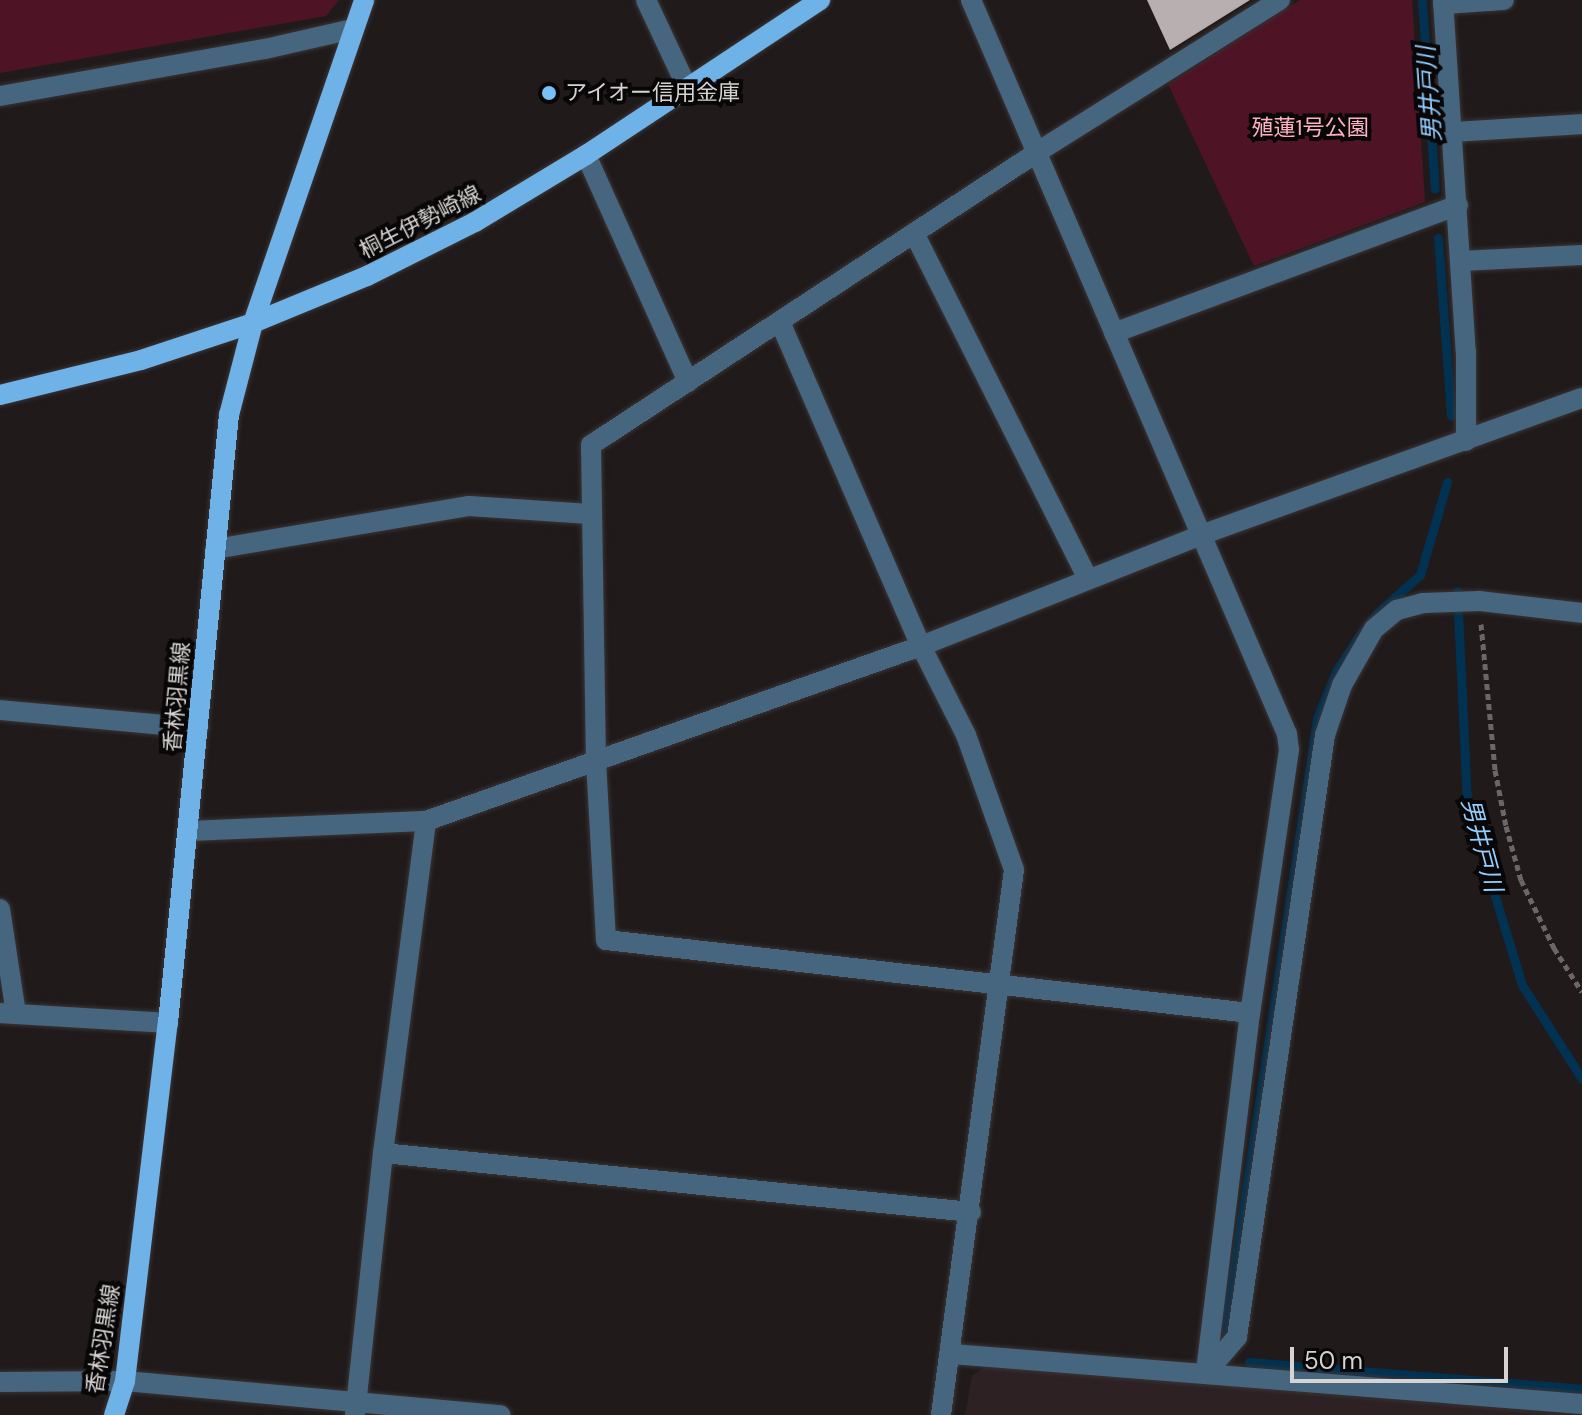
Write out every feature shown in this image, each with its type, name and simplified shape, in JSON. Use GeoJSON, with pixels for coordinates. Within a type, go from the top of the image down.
{"type":"FeatureCollection","features":[{"type":"Feature","properties":{"kind":"main road","name":"香林羽黒線"},"geometry":{"type":"LineString","coordinates":[[114,1415],[125,1381],[168,1023],[229,415],[253,323],[364,0]]}},
{"type":"Feature","properties":{"kind":"main road","name":"桐生伊勢崎線"},"geometry":{"type":"LineString","coordinates":[[0,395],[141,360],[253,323],[367,276],[475,222],[586,155],[820,0]]}},
{"type":"Feature","properties":{"kind":"street"},"geometry":{"type":"LineString","coordinates":[[646,0],[687,87]]}},
{"type":"Feature","properties":{"kind":"street"},"geometry":{"type":"LineString","coordinates":[[971,0],[1288,742],[1250,1013],[1206,1373]]}},
{"type":"Feature","properties":{"kind":"street"},"geometry":{"type":"LineString","coordinates":[[1250,1013],[606,940],[596,763],[591,445],[1036,153],[1280,0]]}},
{"type":"Feature","properties":{"kind":"street"},"geometry":{"type":"LineString","coordinates":[[1466,441],[1461,261],[1443,2],[1504,0]]}},
{"type":"Feature","properties":{"kind":"street"},"geometry":{"type":"LineString","coordinates":[[0,96],[265,49],[353,29]]}},
{"type":"Feature","properties":{"kind":"street"},"geometry":{"type":"LineString","coordinates":[[1453,132],[1582,124]]}},
{"type":"Feature","properties":{"kind":"street"},"geometry":{"type":"LineString","coordinates":[[586,155],[688,382]]}},
{"type":"Feature","properties":{"kind":"street"},"geometry":{"type":"LineString","coordinates":[[1114,333],[1458,205]]}},
{"type":"Feature","properties":{"kind":"street"},"geometry":{"type":"LineString","coordinates":[[914,233],[1088,579]]}},
{"type":"Feature","properties":{"kind":"street"},"geometry":{"type":"LineString","coordinates":[[1461,261],[1582,255]]}},
{"type":"Feature","properties":{"kind":"street"},"geometry":{"type":"LineString","coordinates":[[780,322],[921,646],[966,735],[1014,870],[952,1354],[941,1415]]}},
{"type":"Feature","properties":{"kind":"street"},"geometry":{"type":"LineString","coordinates":[[188,831],[426,821],[921,646],[1201,535],[1582,398]]}},
{"type":"Feature","properties":{"kind":"street"},"geometry":{"type":"LineString","coordinates":[[215,549],[469,506],[590,514]]}},
{"type":"Feature","properties":{"kind":"street"},"geometry":{"type":"LineString","coordinates":[[1206,1373],[1237,1337],[1325,735],[1342,685],[1374,629],[1397,610],[1423,603],[1480,601],[1582,613]]}},
{"type":"Feature","properties":{"kind":"street"},"geometry":{"type":"LineString","coordinates":[[0,710],[198,728]]}},
{"type":"Feature","properties":{"kind":"street"},"geometry":{"type":"LineString","coordinates":[[356,1409],[383,1153],[426,821]]}},
{"type":"Feature","properties":{"kind":"street"},"geometry":{"type":"LineString","coordinates":[[0,909],[8,1013],[168,1023]]}},
{"type":"Feature","properties":{"kind":"street"},"geometry":{"type":"LineString","coordinates":[[383,1153],[971,1212]]}},
{"type":"Feature","properties":{"kind":"street"},"geometry":{"type":"LineString","coordinates":[[952,1354],[1582,1404]]}},
{"type":"Feature","properties":{"kind":"street"},"geometry":{"type":"LineString","coordinates":[[0,1382],[125,1381],[356,1409],[500,1415]]}},
{"type":"Feature","properties":{"kind":"path"},"geometry":{"type":"LineString","coordinates":[[1481,621],[1495,770],[1506,826],[1521,880],[1554,948],[1582,992]]}},
{"type":"Feature","properties":{"kind":"shaded area"},"geometry":{"type":"Polygon","coordinates":[[[987,1365],[1573,1415],[965,1415],[972,1376],[987,1365]]]}},
{"type":"Feature","properties":{"kind":"green space"},"geometry":{"type":"Polygon","coordinates":[[[0,0],[339,0],[326,16],[0,73],[0,0]]]}},
{"type":"Feature","properties":{"kind":"green space","name":"殖蓮1号公園"},"geometry":{"type":"Polygon","coordinates":[[[1300,0],[1412,0],[1425,202],[1254,266],[1168,84],[1300,0]]]}},
{"type":"Feature","properties":{"kind":"building"},"geometry":{"type":"Polygon","coordinates":[[[1147,0],[1250,0],[1170,50],[1147,0]]]}},
{"type":"Feature","properties":{"kind":"waterway","name":"男井戸川"},"geometry":{"type":"LineString","coordinates":[[1422,0],[1435,189]]}},
{"type":"Feature","properties":{"kind":"waterway","name":"男井戸川"},"geometry":{"type":"LineString","coordinates":[[1438,238],[1451,416]]}},
{"type":"Feature","properties":{"kind":"waterway"},"geometry":{"type":"LineString","coordinates":[[1225,1329],[1317,718],[1336,671],[1356,640],[1377,613],[1420,575],[1447,482]]}},
{"type":"Feature","properties":{"kind":"waterway","name":"男井戸川"},"geometry":{"type":"LineString","coordinates":[[1457,591],[1467,804],[1522,985],[1582,1079]]}},
{"type":"Feature","properties":{"kind":"waterway"},"geometry":{"type":"LineString","coordinates":[[1249,1362],[1582,1389]]}},
{"type":"Feature","properties":{"kind":"place","name":"アイオー信用金庫"},"geometry":{"type":"Point","coordinates":[549,93]}}]}
